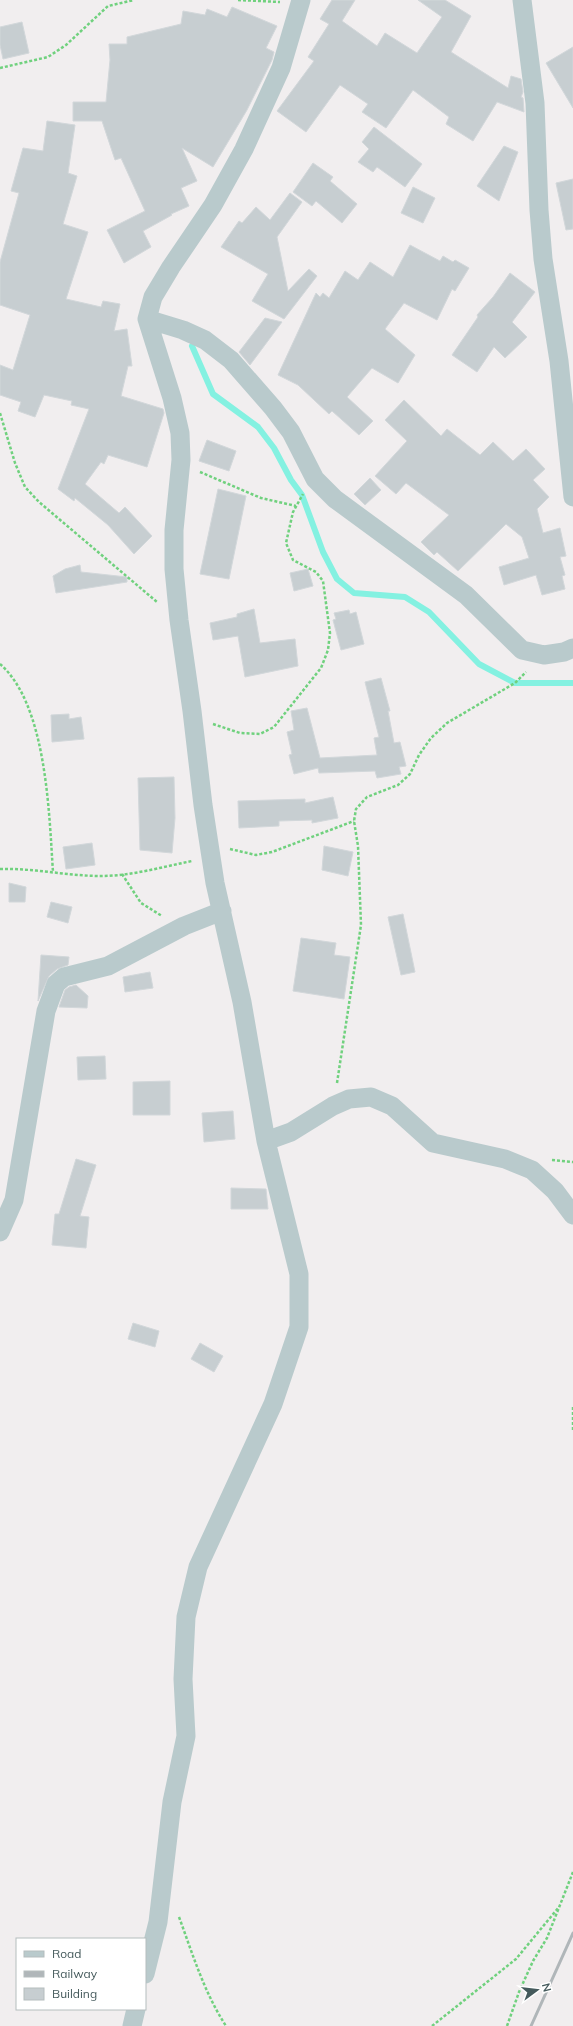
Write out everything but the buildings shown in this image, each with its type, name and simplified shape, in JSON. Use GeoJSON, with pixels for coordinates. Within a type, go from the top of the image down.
{"type":"FeatureCollection","features":[{"type":"Feature","properties":{"kind":"street"},"geometry":{"type":"LineString","coordinates":[[522,0],[535,103],[539,210],[543,259],[559,361],[573,497]]}},
{"type":"Feature","properties":{"kind":"street"},"geometry":{"type":"LineString","coordinates":[[146,1970],[158,1922],[172,1802],[186,1736],[183,1679],[186,1617],[198,1567],[273,1404],[299,1327],[299,1274],[266,1141],[242,1002],[222,910],[203,805],[179,620],[174,569],[174,530],[181,460],[180,433],[172,398],[147,319],[153,297],[170,267],[213,205],[244,150],[281,68],[301,1]]}},
{"type":"Feature","properties":{"kind":"street"},"geometry":{"type":"LineString","coordinates":[[147,319],[183,330],[205,340],[231,360],[273,408],[291,432],[315,479],[335,499],[466,595],[522,650],[544,655],[564,652],[573,648]]}},
{"type":"Feature","properties":{"kind":"street"},"geometry":{"type":"LineString","coordinates":[[0,1232],[14,1200],[46,1011],[56,984],[64,977],[108,966],[126,958],[184,926],[222,910]]}},
{"type":"Feature","properties":{"kind":"street"},"geometry":{"type":"LineString","coordinates":[[266,1141],[291,1132],[333,1106],[349,1099],[371,1097],[392,1106],[433,1143],[497,1157],[532,1170],[555,1192],[573,1215]]}},
{"type":"Feature","properties":{"kind":"street"},"geometry":{"type":"LineString","coordinates":[[132,2026],[136,2010]]}},
{"type":"Feature","properties":{"kind":"path"},"geometry":{"type":"LineString","coordinates":[[0,68],[48,57],[66,45],[108,6],[134,0]]}},
{"type":"Feature","properties":{"kind":"path"},"geometry":{"type":"LineString","coordinates":[[238,0],[301,1]]}},
{"type":"Feature","properties":{"kind":"path"},"geometry":{"type":"LineString","coordinates":[[0,413],[15,463],[25,486],[39,502],[179,620]]}},
{"type":"Feature","properties":{"kind":"path"},"geometry":{"type":"LineString","coordinates":[[181,460],[208,477],[262,498],[296,506]]}},
{"type":"Feature","properties":{"kind":"path"},"geometry":{"type":"LineString","coordinates":[[192,711],[214,725],[240,733],[260,734],[274,727],[321,668],[328,650],[330,633],[323,581],[316,572],[293,560],[286,543],[296,506],[315,479]]}},
{"type":"Feature","properties":{"kind":"path"},"geometry":{"type":"LineString","coordinates":[[333,1106],[361,925],[358,846],[354,821],[356,809],[367,797],[398,785],[410,774],[419,755],[431,738],[447,723],[515,683],[544,655]]}},
{"type":"Feature","properties":{"kind":"path"},"geometry":{"type":"LineString","coordinates":[[0,664],[6,670],[23,695],[38,736],[46,787],[53,872]]}},
{"type":"Feature","properties":{"kind":"path"},"geometry":{"type":"LineString","coordinates":[[0,869],[101,876],[122,874],[211,852],[256,855],[272,852],[354,821]]}},
{"type":"Feature","properties":{"kind":"path"},"geometry":{"type":"LineString","coordinates":[[122,874],[141,903],[157,913],[184,926]]}},
{"type":"Feature","properties":{"kind":"path"},"geometry":{"type":"LineString","coordinates":[[573,1407],[573,1430]]}},
{"type":"Feature","properties":{"kind":"path"},"geometry":{"type":"LineString","coordinates":[[507,2026],[519,1992],[533,1961],[547,1938],[573,1872]]}},
{"type":"Feature","properties":{"kind":"path"},"geometry":{"type":"LineString","coordinates":[[432,2026],[516,1959],[559,1907]]}},
{"type":"Feature","properties":{"kind":"path"},"geometry":{"type":"LineString","coordinates":[[179,1916],[199,1975],[213,2006],[226,2026]]}},
{"type":"Feature","properties":{"kind":"waterway"},"geometry":{"type":"LineString","coordinates":[[192,346],[213,394],[258,427],[274,448],[291,480],[302,495],[323,552],[337,579],[354,593],[405,597],[429,612],[479,664],[515,683],[573,683]]}},
{"type":"Feature","properties":{"kind":"railway"},"geometry":{"type":"LineString","coordinates":[[531,2026],[573,1933]]}}]}
